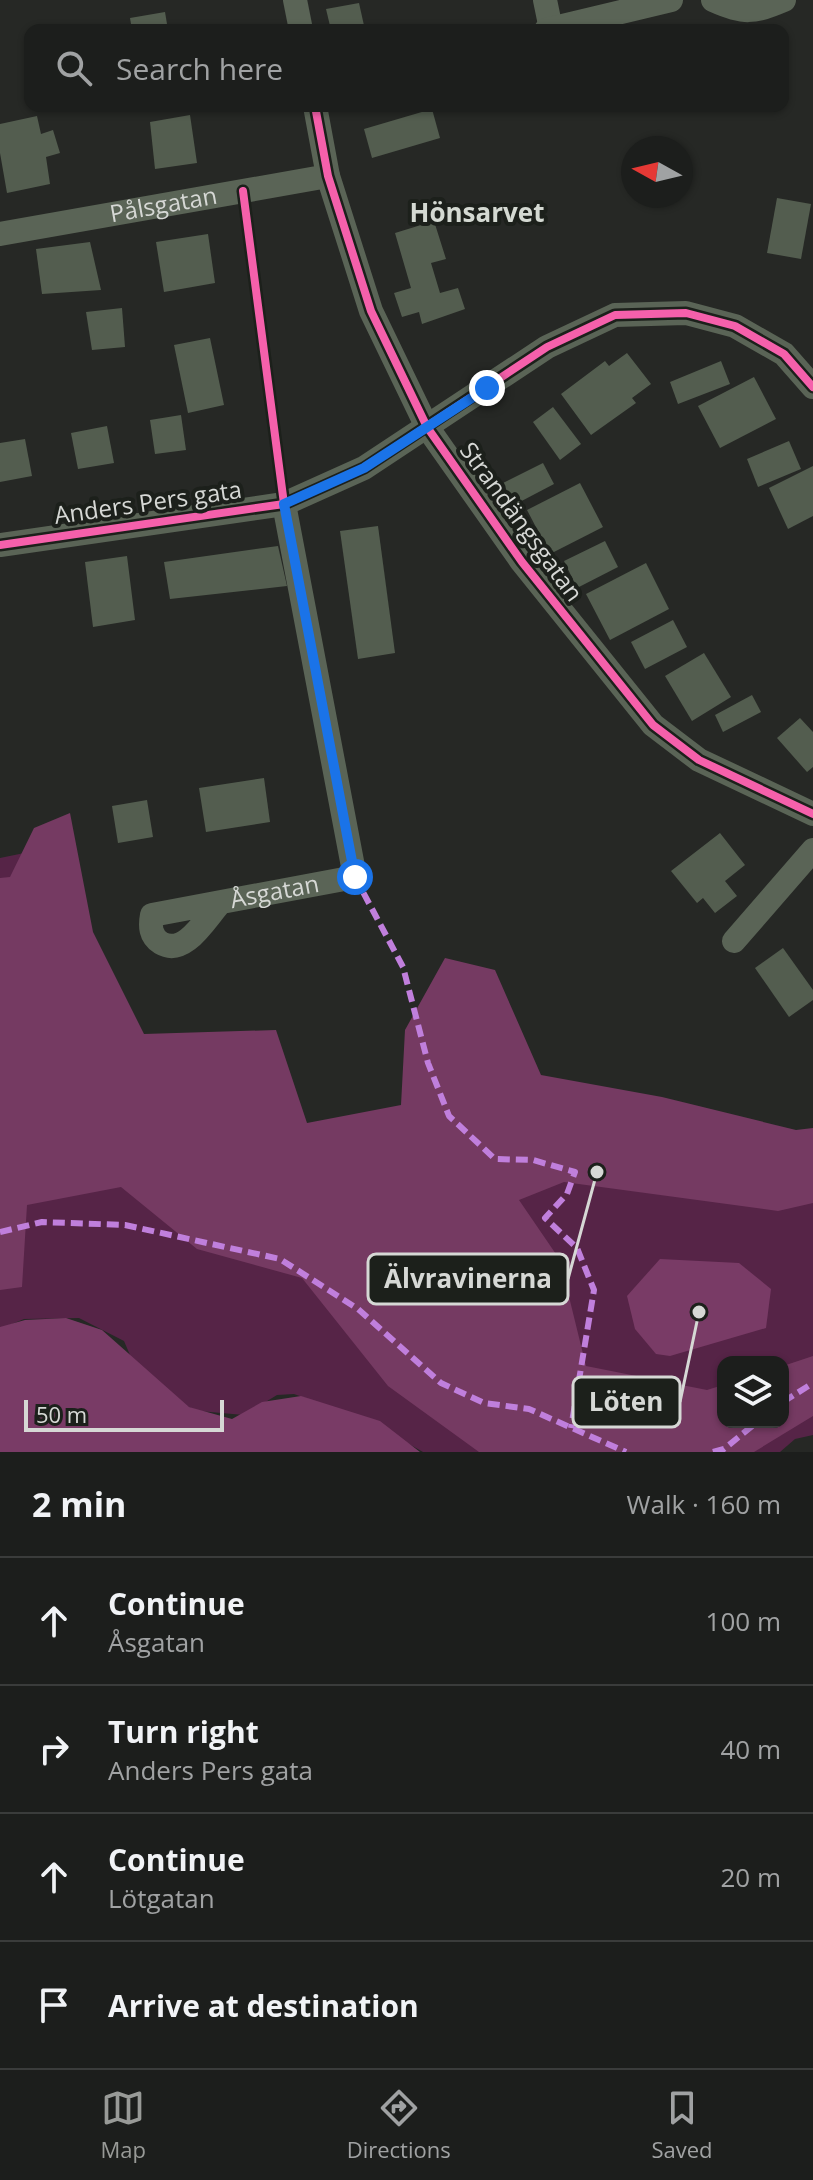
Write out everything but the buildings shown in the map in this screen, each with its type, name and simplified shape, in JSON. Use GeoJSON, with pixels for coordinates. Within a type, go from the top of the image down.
{"type":"FeatureCollection","features":[{"type":"Feature","properties":{"kind":"street"},"geometry":{"type":"LineString","coordinates":[[295,0],[300,24]]}},
{"type":"Feature","properties":{"kind":"street"},"geometry":{"type":"LineString","coordinates":[[545,0],[548,24]]}},
{"type":"Feature","properties":{"kind":"street"},"geometry":{"type":"LineString","coordinates":[[570,24],[671,0]]}},
{"type":"Feature","properties":{"kind":"street"},"geometry":{"type":"LineString","coordinates":[[713,0],[744,12],[784,0]]}},
{"type":"Feature","properties":{"kind":"street","name":"Strandängsgatan"},"geometry":{"type":"LineString","coordinates":[[316,112],[328,176],[371,311],[427,427],[522,562],[653,725],[699,760],[813,814]]}},
{"type":"Feature","properties":{"kind":"street","name":"Pålsgatan"},"geometry":{"type":"LineString","coordinates":[[0,234],[328,176]]}},
{"type":"Feature","properties":{"kind":"street","name":"Anders Pers gata"},"geometry":{"type":"LineString","coordinates":[[0,545],[284,504],[364,468],[547,347],[615,315],[686,313],[735,326],[784,354],[813,387]]}},
{"type":"Feature","properties":{"kind":"street","name":"Åsgatan"},"geometry":{"type":"LineString","coordinates":[[220,903],[190,939],[176,946],[163,945],[154,938],[150,928],[152,915],[355,877],[284,504]]}},
{"type":"Feature","properties":{"kind":"street"},"geometry":{"type":"LineString","coordinates":[[734,941],[813,850]]}},
{"type":"Feature","properties":{"kind":"shaded area"},"geometry":{"type":"Polygon","coordinates":[[[70,813],[93,932],[144,1034],[276,1030],[307,1123],[401,1105],[405,1030],[445,958],[495,970],[541,1075],[662,1097],[796,1130],[813,1128],[813,1203],[778,1211],[564,1182],[519,1200],[560,1260],[586,1366],[707,1390],[717,1387],[717,1428],[789,1428],[789,1364],[813,1356],[813,1416],[754,1452],[479,1452],[388,1386],[302,1278],[197,1249],[121,1187],[27,1205],[22,1287],[0,1290],[0,878],[10,877],[34,828],[70,813]]]}},
{"type":"Feature","properties":{"kind":"shaded area"},"geometry":{"type":"Polygon","coordinates":[[[68,844],[92,962],[203,1126],[813,1146],[813,1435],[795,1439],[780,1452],[423,1452],[367,1420],[294,1394],[277,1395],[244,1415],[199,1411],[145,1390],[124,1341],[79,1318],[24,1319],[0,1329],[0,858],[68,844]]]}},
{"type":"Feature","properties":{"kind":"shaded area"},"geometry":{"type":"Polygon","coordinates":[[[660,1259],[739,1263],[771,1289],[766,1328],[670,1356],[656,1354],[635,1329],[627,1296],[660,1259]]]}},
{"type":"Feature","properties":{"kind":"shaded area"},"geometry":{"type":"Polygon","coordinates":[[[66,1318],[102,1330],[189,1407],[232,1419],[262,1402],[301,1396],[380,1421],[420,1452],[0,1452],[0,1327],[25,1320],[66,1318]]]}},
{"type":"Feature","properties":{"kind":"marked path"},"geometry":{"type":"LineString","coordinates":[[355,877],[403,967],[428,1063],[449,1116],[495,1159],[533,1160],[575,1172],[567,1194],[545,1218],[577,1248],[594,1290],[571,1428]]}},
{"type":"Feature","properties":{"kind":"marked path"},"geometry":{"type":"LineString","coordinates":[[0,1232],[42,1222],[125,1225],[280,1259],[358,1309],[441,1383],[484,1403],[529,1409],[626,1452]]}},
{"type":"Feature","properties":{"kind":"marked path"},"geometry":{"type":"LineString","coordinates":[[789,1398],[813,1383]]}},
{"type":"Feature","properties":{"kind":"marked path"},"geometry":{"type":"LineString","coordinates":[[713,1452],[724,1449],[750,1428]]}},
{"type":"Feature","properties":{"kind":"cycle path"},"geometry":{"type":"LineString","coordinates":[[316,112],[328,176],[371,311],[427,427],[522,562],[653,725],[699,760],[813,814]]}},
{"type":"Feature","properties":{"kind":"cycle path"},"geometry":{"type":"LineString","coordinates":[[243,191],[284,504]]}},
{"type":"Feature","properties":{"kind":"cycle path"},"geometry":{"type":"LineString","coordinates":[[0,545],[284,504],[364,468],[547,347],[615,315],[686,313],[735,326],[784,354],[813,387]]}},
{"type":"Feature","properties":{"kind":"place","name":"Älvravinerna"},"geometry":{"type":"Point","coordinates":[597,1172]}},
{"type":"Feature","properties":{"kind":"place","name":"Löten"},"geometry":{"type":"Point","coordinates":[699,1312]}},
{"type":"Feature","properties":{"kind":"district","name":"Hönsarvet"},"geometry":{"type":"Point","coordinates":[477,213]}},
{"type":"Feature","properties":{"kind":"route"},"geometry":{"type":"LineString","coordinates":[[355,877],[284,504],[364,468],[487,388]]}}]}
